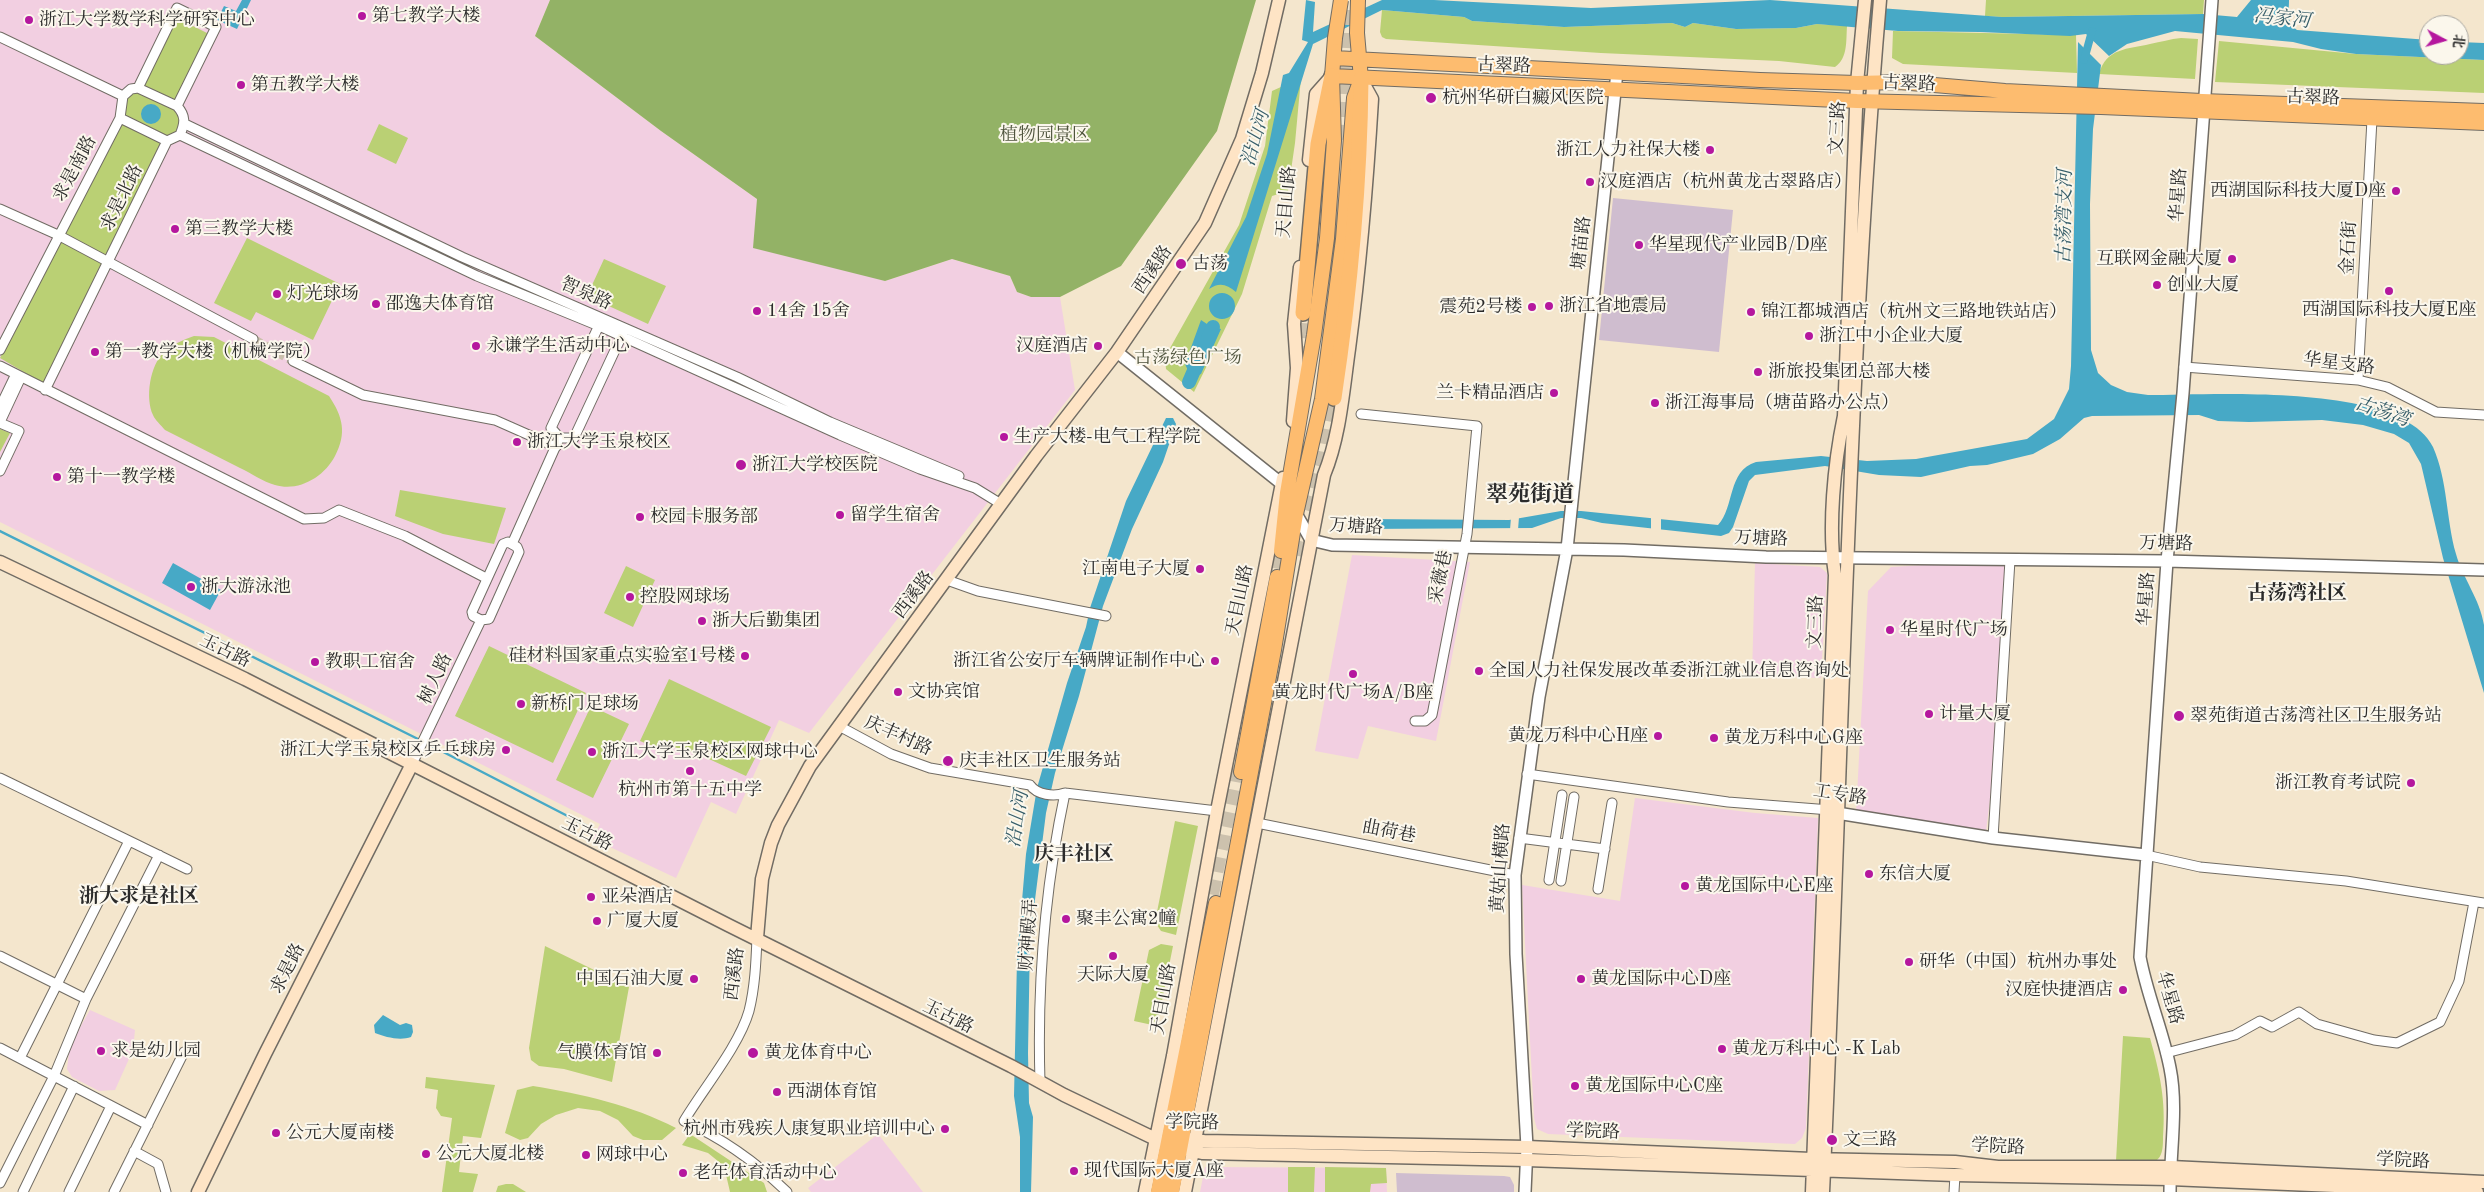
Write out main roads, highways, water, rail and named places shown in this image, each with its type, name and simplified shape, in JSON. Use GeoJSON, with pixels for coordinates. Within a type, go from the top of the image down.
{"type":"FeatureCollection","features":[{"type":"Feature","properties":{"kind":"highway"},"geometry":{"type":"LineString","coordinates":[[1303,313],[1318,144],[1332,76]]}},
{"type":"Feature","properties":{"kind":"highway"},"geometry":{"type":"LineString","coordinates":[[1334,398],[1354,240],[1360,153],[1361,79]]}},
{"type":"Feature","properties":{"kind":"main road","name":"西溪路"},"geometry":{"type":"LineString","coordinates":[[757,938],[762,879],[778,825],[810,766],[1001,504],[1117,352],[1179,264],[1205,223],[1221,191],[1251,112],[1279,0]]}},
{"type":"Feature","properties":{"kind":"main road","name":"天目山路"},"geometry":{"type":"LineString","coordinates":[[1172,1192],[1216,811],[1314,335],[1327,238],[1334,140],[1332,76],[1341,0]]}},
{"type":"Feature","properties":{"kind":"main road","name":"天目山路"},"geometry":{"type":"LineString","coordinates":[[1145,1192],[1178,1143],[1274,650],[1296,514],[1322,399],[1343,239],[1354,98],[1361,79],[1358,0]]}},
{"type":"Feature","properties":{"kind":"main road","name":"文三路"},"geometry":{"type":"LineString","coordinates":[[1823,1192],[1819,1165],[1831,811],[1835,475],[1836,452],[1844,416],[1857,101],[1865,0]]}},
{"type":"Feature","properties":{"kind":"main road","name":"文三路"},"geometry":{"type":"LineString","coordinates":[[1831,811],[1872,101],[1880,0]]}},
{"type":"Feature","properties":{"kind":"main road","name":"古翠路"},"geometry":{"type":"LineString","coordinates":[[1334,58],[1858,83],[1899,82],[2071,100]]}},
{"type":"Feature","properties":{"kind":"main road","name":"天目山路"},"geometry":{"type":"LineString","coordinates":[[1185,1192],[1178,1143],[1228,844],[1282,546],[1284,488],[1295,406],[1297,368],[1294,324],[1316,94],[1332,76]]}},
{"type":"Feature","properties":{"kind":"main road","name":"古翠路"},"geometry":{"type":"LineString","coordinates":[[1332,76],[1361,79],[1857,101],[2101,101],[2372,119],[2484,123]]}},
{"type":"Feature","properties":{"kind":"main road","name":"天目山路"},"geometry":{"type":"LineString","coordinates":[[1158,1192],[1178,1143],[1257,823],[1324,475],[1334,448],[1359,269],[1372,99],[1361,79]]}},
{"type":"Feature","properties":{"kind":"main road","name":"古翠路"},"geometry":{"type":"LineString","coordinates":[[2202,107],[2484,110]]}},
{"type":"Feature","properties":{"kind":"main road","name":"玉古路"},"geometry":{"type":"LineString","coordinates":[[0,562],[415,759],[855,990],[1036,1080],[1178,1143]]}},
{"type":"Feature","properties":{"kind":"main road","name":"求是路"},"geometry":{"type":"LineString","coordinates":[[198,1192],[265,1054],[415,759]]}},
{"type":"Feature","properties":{"kind":"main road","name":"学院路"},"geometry":{"type":"LineString","coordinates":[[1178,1143],[1527,1147],[1955,1175],[2484,1182]]}},
{"type":"Feature","properties":{"kind":"main road","name":"学院路"},"geometry":{"type":"LineString","coordinates":[[1178,1143],[1527,1160],[1819,1165],[1955,1162],[1998,1167],[2170,1179],[2477,1192]]}},
{"type":"Feature","properties":{"kind":"main road","name":"文三路"},"geometry":{"type":"LineString","coordinates":[[1812,1192],[1819,1165]]}},
{"type":"Feature","properties":{"kind":"water"},"geometry":{"type":"Polygon","coordinates":[[[242,0],[251,0],[237,29],[217,20],[224,6],[236,11],[242,0]]]}},
{"type":"Feature","properties":{"kind":"water","name":"冯家河"},"geometry":{"type":"Polygon","coordinates":[[[1306,0],[1315,2],[1313,32],[1382,0],[1434,0],[1591,8],[1770,0],[2002,17],[2203,14],[2237,17],[2251,0],[2289,0],[2291,24],[2297,30],[2419,39],[2419,57],[2356,54],[2321,49],[2293,42],[2175,31],[2127,44],[2109,56],[2086,34],[2070,36],[1898,31],[1817,24],[1796,28],[1736,29],[1693,23],[1685,27],[1672,23],[1564,27],[1472,21],[1464,17],[1382,10],[1313,44],[1236,292],[1223,285],[1216,285],[1209,289],[1246,217],[1267,154],[1283,75],[1289,73],[1308,42],[1302,40],[1306,0]]]}},
{"type":"Feature","properties":{"kind":"water","name":"古荡湾"},"geometry":{"type":"Polygon","coordinates":[[[2078,42],[2101,65],[2093,129],[2090,204],[2091,350],[2098,373],[2111,385],[2127,392],[2148,395],[2258,394],[2346,402],[2384,411],[2414,426],[2433,447],[2438,460],[2456,554],[2482,616],[2484,625],[2484,693],[2443,558],[2421,464],[2409,443],[2394,434],[2363,425],[2322,420],[2218,421],[2199,415],[2092,416],[2084,418],[2060,439],[2033,454],[1987,465],[1970,466],[1921,477],[1879,475],[1825,466],[1755,475],[1749,481],[1733,527],[1729,533],[1721,536],[1602,523],[1581,518],[1561,518],[1532,528],[1358,529],[1359,521],[1364,519],[1509,520],[1561,511],[1581,511],[1718,525],[1727,509],[1732,490],[1740,473],[1756,462],[1821,456],[1867,461],[1916,459],[2027,439],[2054,419],[2069,389],[2078,42]]]}},
{"type":"Feature","properties":{"kind":"water"},"geometry":{"type":"Polygon","coordinates":[[[2469,42],[2484,43],[2484,60],[2469,59],[2469,42]]]}},
{"type":"Feature","properties":{"kind":"water"},"geometry":{"type":"Polygon","coordinates":[[[151,104],[158,107],[161,114],[158,121],[151,124],[144,121],[141,114],[144,107],[151,104]]]}},
{"type":"Feature","properties":{"kind":"water"},"geometry":{"type":"Polygon","coordinates":[[[1222,293],[1231,297],[1235,306],[1231,315],[1222,319],[1213,315],[1209,306],[1213,297],[1222,293]]]}},
{"type":"Feature","properties":{"kind":"water"},"geometry":{"type":"Polygon","coordinates":[[[1201,320],[1210,326],[1221,329],[1201,374],[1191,377],[1185,364],[1201,320]]]}},
{"type":"Feature","properties":{"kind":"water"},"geometry":{"type":"Polygon","coordinates":[[[1166,418],[1173,418],[1176,424],[1163,462],[1132,529],[1103,606],[1079,696],[1055,773],[1046,813],[1030,939],[1028,1053],[1029,1103],[1033,1117],[1031,1192],[1020,1192],[1020,1137],[1014,1096],[1017,959],[1026,854],[1037,788],[1067,683],[1086,627],[1090,608],[1126,501],[1166,418]]]}},
{"type":"Feature","properties":{"kind":"water","name":"浙大游泳池"},"geometry":{"type":"Polygon","coordinates":[[[173,563],[221,590],[210,610],[162,583],[173,563]]]}},
{"type":"Feature","properties":{"kind":"water"},"geometry":{"type":"Polygon","coordinates":[[[383,1015],[400,1025],[406,1023],[412,1025],[413,1032],[411,1037],[397,1039],[375,1033],[374,1025],[383,1015]]]}},
{"type":"Feature","properties":{"kind":"waterway","name":"古荡湾支河"},"geometry":{"type":"LineString","coordinates":[[2084,60],[2092,31]]}},
{"type":"Feature","properties":{"kind":"waterway","name":"沿山河"},"geometry":{"type":"LineString","coordinates":[[1189,382],[1213,327]]}},
{"type":"Feature","properties":{"kind":"waterway"},"geometry":{"type":"LineString","coordinates":[[0,531],[420,740],[587,826]]}},
{"type":"Feature","properties":{"kind":"tunnel"},"geometry":{"type":"LineString","coordinates":[[1344,140],[1351,9]]}},
{"type":"Feature","properties":{"kind":"tunnel"},"geometry":{"type":"LineString","coordinates":[[1300,361],[1303,313]]}},
{"type":"Feature","properties":{"kind":"tunnel"},"geometry":{"type":"LineString","coordinates":[[253,339],[293,361]]}},
{"type":"Feature","properties":{"kind":"tunnel"},"geometry":{"type":"LineString","coordinates":[[1295,555],[1322,461],[1334,398]]}},
{"type":"Feature","properties":{"kind":"tunnel"},"geometry":{"type":"LineString","coordinates":[[1271,591],[1281,537]]}},
{"type":"Feature","properties":{"kind":"tunnel"},"geometry":{"type":"LineString","coordinates":[[1207,917],[1239,756]]}},
{"type":"Feature","properties":{"kind":"place","name":"第七教学大楼"},"geometry":{"type":"Point","coordinates":[362,16]}},
{"type":"Feature","properties":{"kind":"place","name":"浙江大学数学科学研究中心"},"geometry":{"type":"Point","coordinates":[29,20]}},
{"type":"Feature","properties":{"kind":"place","name":"第五教学大楼"},"geometry":{"type":"Point","coordinates":[241,85]}},
{"type":"Feature","properties":{"kind":"place","name":"杭州华研白癜风医院"},"geometry":{"type":"Point","coordinates":[1431,98]}},
{"type":"Feature","properties":{"kind":"place","name":"浙江人力社保大楼"},"geometry":{"type":"Point","coordinates":[1710,150]}},
{"type":"Feature","properties":{"kind":"place","name":"汉庭酒店（杭州黄龙古翠路店）"},"geometry":{"type":"Point","coordinates":[1590,182]}},
{"type":"Feature","properties":{"kind":"place","name":"西湖国际科技大厦D座"},"geometry":{"type":"Point","coordinates":[2396,191]}},
{"type":"Feature","properties":{"kind":"place","name":"第三教学大楼"},"geometry":{"type":"Point","coordinates":[175,229]}},
{"type":"Feature","properties":{"kind":"place","name":"华星现代产业园B/D座"},"geometry":{"type":"Point","coordinates":[1639,245]}},
{"type":"Feature","properties":{"kind":"place","name":"互联网金融大厦"},"geometry":{"type":"Point","coordinates":[2232,259]}},
{"type":"Feature","properties":{"kind":"place","name":"古荡"},"geometry":{"type":"Point","coordinates":[1181,264]}},
{"type":"Feature","properties":{"kind":"place","name":"创业大厦"},"geometry":{"type":"Point","coordinates":[2157,285]}},
{"type":"Feature","properties":{"kind":"place","name":"西湖国际科技大厦E座"},"geometry":{"type":"Point","coordinates":[2389,291]}},
{"type":"Feature","properties":{"kind":"place","name":"灯光球场"},"geometry":{"type":"Point","coordinates":[277,294]}},
{"type":"Feature","properties":{"kind":"place","name":"邵逸夫体育馆"},"geometry":{"type":"Point","coordinates":[376,304]}},
{"type":"Feature","properties":{"kind":"place","name":"浙江省地震局"},"geometry":{"type":"Point","coordinates":[1549,306]}},
{"type":"Feature","properties":{"kind":"place","name":"震苑2号楼"},"geometry":{"type":"Point","coordinates":[1532,307]}},
{"type":"Feature","properties":{"kind":"place","name":"14舍 15舍"},"geometry":{"type":"Point","coordinates":[757,311]}},
{"type":"Feature","properties":{"kind":"place","name":"锦江都城酒店（杭州文三路地铁站店）"},"geometry":{"type":"Point","coordinates":[1751,312]}},
{"type":"Feature","properties":{"kind":"place","name":"浙江中小企业大厦"},"geometry":{"type":"Point","coordinates":[1809,336]}},
{"type":"Feature","properties":{"kind":"place","name":"永谦学生活动中心"},"geometry":{"type":"Point","coordinates":[476,346]}},
{"type":"Feature","properties":{"kind":"place","name":"汉庭酒店"},"geometry":{"type":"Point","coordinates":[1098,346]}},
{"type":"Feature","properties":{"kind":"place","name":"第一教学大楼（机械学院）"},"geometry":{"type":"Point","coordinates":[95,352]}},
{"type":"Feature","properties":{"kind":"place","name":"浙旅投集团总部大楼"},"geometry":{"type":"Point","coordinates":[1758,372]}},
{"type":"Feature","properties":{"kind":"place","name":"兰卡精品酒店"},"geometry":{"type":"Point","coordinates":[1554,393]}},
{"type":"Feature","properties":{"kind":"place","name":"浙江海事局（塘苗路办公点）"},"geometry":{"type":"Point","coordinates":[1655,403]}},
{"type":"Feature","properties":{"kind":"place","name":"生产大楼-电气工程学院"},"geometry":{"type":"Point","coordinates":[1004,437]}},
{"type":"Feature","properties":{"kind":"place","name":"浙江大学玉泉校区"},"geometry":{"type":"Point","coordinates":[517,442]}},
{"type":"Feature","properties":{"kind":"place","name":"浙江大学校医院"},"geometry":{"type":"Point","coordinates":[741,465]}},
{"type":"Feature","properties":{"kind":"place","name":"第十一教学楼"},"geometry":{"type":"Point","coordinates":[57,477]}},
{"type":"Feature","properties":{"kind":"place","name":"留学生宿舍"},"geometry":{"type":"Point","coordinates":[840,515]}},
{"type":"Feature","properties":{"kind":"place","name":"校园卡服务部"},"geometry":{"type":"Point","coordinates":[640,517]}},
{"type":"Feature","properties":{"kind":"place","name":"江南电子大厦"},"geometry":{"type":"Point","coordinates":[1200,569]}},
{"type":"Feature","properties":{"kind":"place","name":"浙大游泳池"},"geometry":{"type":"Point","coordinates":[191,587]}},
{"type":"Feature","properties":{"kind":"place","name":"控股网球场"},"geometry":{"type":"Point","coordinates":[630,597]}},
{"type":"Feature","properties":{"kind":"place","name":"浙大后勤集团"},"geometry":{"type":"Point","coordinates":[702,621]}},
{"type":"Feature","properties":{"kind":"place","name":"华星时代广场"},"geometry":{"type":"Point","coordinates":[1890,630]}},
{"type":"Feature","properties":{"kind":"place","name":"硅材料国家重点实验室1号楼"},"geometry":{"type":"Point","coordinates":[745,656]}},
{"type":"Feature","properties":{"kind":"place","name":"浙江省公安厅车辆牌证制作中心"},"geometry":{"type":"Point","coordinates":[1215,661]}},
{"type":"Feature","properties":{"kind":"place","name":"教职工宿舍"},"geometry":{"type":"Point","coordinates":[315,662]}},
{"type":"Feature","properties":{"kind":"place","name":"全国人力社保发展改革委浙江就业信息咨询处"},"geometry":{"type":"Point","coordinates":[1479,671]}},
{"type":"Feature","properties":{"kind":"place","name":"黄龙时代广场A/B座"},"geometry":{"type":"Point","coordinates":[1353,674]}},
{"type":"Feature","properties":{"kind":"place","name":"文协宾馆"},"geometry":{"type":"Point","coordinates":[898,692]}},
{"type":"Feature","properties":{"kind":"place","name":"新桥门足球场"},"geometry":{"type":"Point","coordinates":[521,704]}},
{"type":"Feature","properties":{"kind":"place","name":"计量大厦"},"geometry":{"type":"Point","coordinates":[1929,714]}},
{"type":"Feature","properties":{"kind":"place","name":"翠苑街道古荡湾社区卫生服务站"},"geometry":{"type":"Point","coordinates":[2179,716]}},
{"type":"Feature","properties":{"kind":"place","name":"黄龙万科中心H座"},"geometry":{"type":"Point","coordinates":[1658,736]}},
{"type":"Feature","properties":{"kind":"place","name":"黄龙万科中心G座"},"geometry":{"type":"Point","coordinates":[1714,738]}},
{"type":"Feature","properties":{"kind":"place","name":"浙江大学玉泉校区乒乓球房"},"geometry":{"type":"Point","coordinates":[506,750]}},
{"type":"Feature","properties":{"kind":"place","name":"浙江大学玉泉校区网球中心"},"geometry":{"type":"Point","coordinates":[592,752]}},
{"type":"Feature","properties":{"kind":"place","name":"庆丰社区卫生服务站"},"geometry":{"type":"Point","coordinates":[948,761]}},
{"type":"Feature","properties":{"kind":"place","name":"杭州市第十五中学"},"geometry":{"type":"Point","coordinates":[690,771]}},
{"type":"Feature","properties":{"kind":"place","name":"浙江教育考试院"},"geometry":{"type":"Point","coordinates":[2411,783]}},
{"type":"Feature","properties":{"kind":"place","name":"东信大厦"},"geometry":{"type":"Point","coordinates":[1869,874]}},
{"type":"Feature","properties":{"kind":"place","name":"黄龙国际中心E座"},"geometry":{"type":"Point","coordinates":[1685,886]}},
{"type":"Feature","properties":{"kind":"place","name":"亚朵酒店"},"geometry":{"type":"Point","coordinates":[591,897]}},
{"type":"Feature","properties":{"kind":"place","name":"聚丰公寓2幢"},"geometry":{"type":"Point","coordinates":[1066,919]}},
{"type":"Feature","properties":{"kind":"place","name":"广厦大厦"},"geometry":{"type":"Point","coordinates":[597,921]}},
{"type":"Feature","properties":{"kind":"place","name":"天际大厦"},"geometry":{"type":"Point","coordinates":[1113,956]}},
{"type":"Feature","properties":{"kind":"place","name":"研华（中国）杭州办事处"},"geometry":{"type":"Point","coordinates":[1909,962]}},
{"type":"Feature","properties":{"kind":"place","name":"中国石油大厦"},"geometry":{"type":"Point","coordinates":[694,979]}},
{"type":"Feature","properties":{"kind":"place","name":"黄龙国际中心D座"},"geometry":{"type":"Point","coordinates":[1581,979]}},
{"type":"Feature","properties":{"kind":"place","name":"汉庭快捷酒店"},"geometry":{"type":"Point","coordinates":[2123,990]}},
{"type":"Feature","properties":{"kind":"place","name":"黄龙万科中心 -K Lab"},"geometry":{"type":"Point","coordinates":[1722,1049]}},
{"type":"Feature","properties":{"kind":"place","name":"求是幼儿园"},"geometry":{"type":"Point","coordinates":[101,1051]}},
{"type":"Feature","properties":{"kind":"place","name":"气膜体育馆"},"geometry":{"type":"Point","coordinates":[657,1053]}},
{"type":"Feature","properties":{"kind":"place","name":"黄龙体育中心"},"geometry":{"type":"Point","coordinates":[753,1053]}},
{"type":"Feature","properties":{"kind":"place","name":"黄龙国际中心C座"},"geometry":{"type":"Point","coordinates":[1575,1086]}},
{"type":"Feature","properties":{"kind":"place","name":"西湖体育馆"},"geometry":{"type":"Point","coordinates":[777,1092]}},
{"type":"Feature","properties":{"kind":"place","name":"杭州市残疾人康复职业培训中心"},"geometry":{"type":"Point","coordinates":[945,1129]}},
{"type":"Feature","properties":{"kind":"place","name":"公元大厦南楼"},"geometry":{"type":"Point","coordinates":[276,1133]}},
{"type":"Feature","properties":{"kind":"place","name":"文三路"},"geometry":{"type":"Point","coordinates":[1832,1140]}},
{"type":"Feature","properties":{"kind":"place","name":"公元大厦北楼"},"geometry":{"type":"Point","coordinates":[426,1154]}},
{"type":"Feature","properties":{"kind":"place","name":"网球中心"},"geometry":{"type":"Point","coordinates":[586,1155]}},
{"type":"Feature","properties":{"kind":"place","name":"现代国际大厦A座"},"geometry":{"type":"Point","coordinates":[1074,1171]}},
{"type":"Feature","properties":{"kind":"place","name":"老年体育活动中心"},"geometry":{"type":"Point","coordinates":[683,1173]}},
{"type":"Feature","properties":{"kind":"district","name":"翠苑街道"},"geometry":{"type":"Point","coordinates":[1530,495]}},
{"type":"Feature","properties":{"kind":"district","name":"古荡湾社区"},"geometry":{"type":"Point","coordinates":[2297,594]}},
{"type":"Feature","properties":{"kind":"district","name":"庆丰社区"},"geometry":{"type":"Point","coordinates":[1074,855]}},
{"type":"Feature","properties":{"kind":"district","name":"浙大求是社区"},"geometry":{"type":"Point","coordinates":[139,897]}},
{"type":"Feature","properties":{"kind":"park label","name":"植物园景区"},"geometry":{"type":"Point","coordinates":[1045,135]}},
{"type":"Feature","properties":{"kind":"park label","name":"古荡绿色广场"},"geometry":{"type":"Point","coordinates":[1188,358]}}]}
